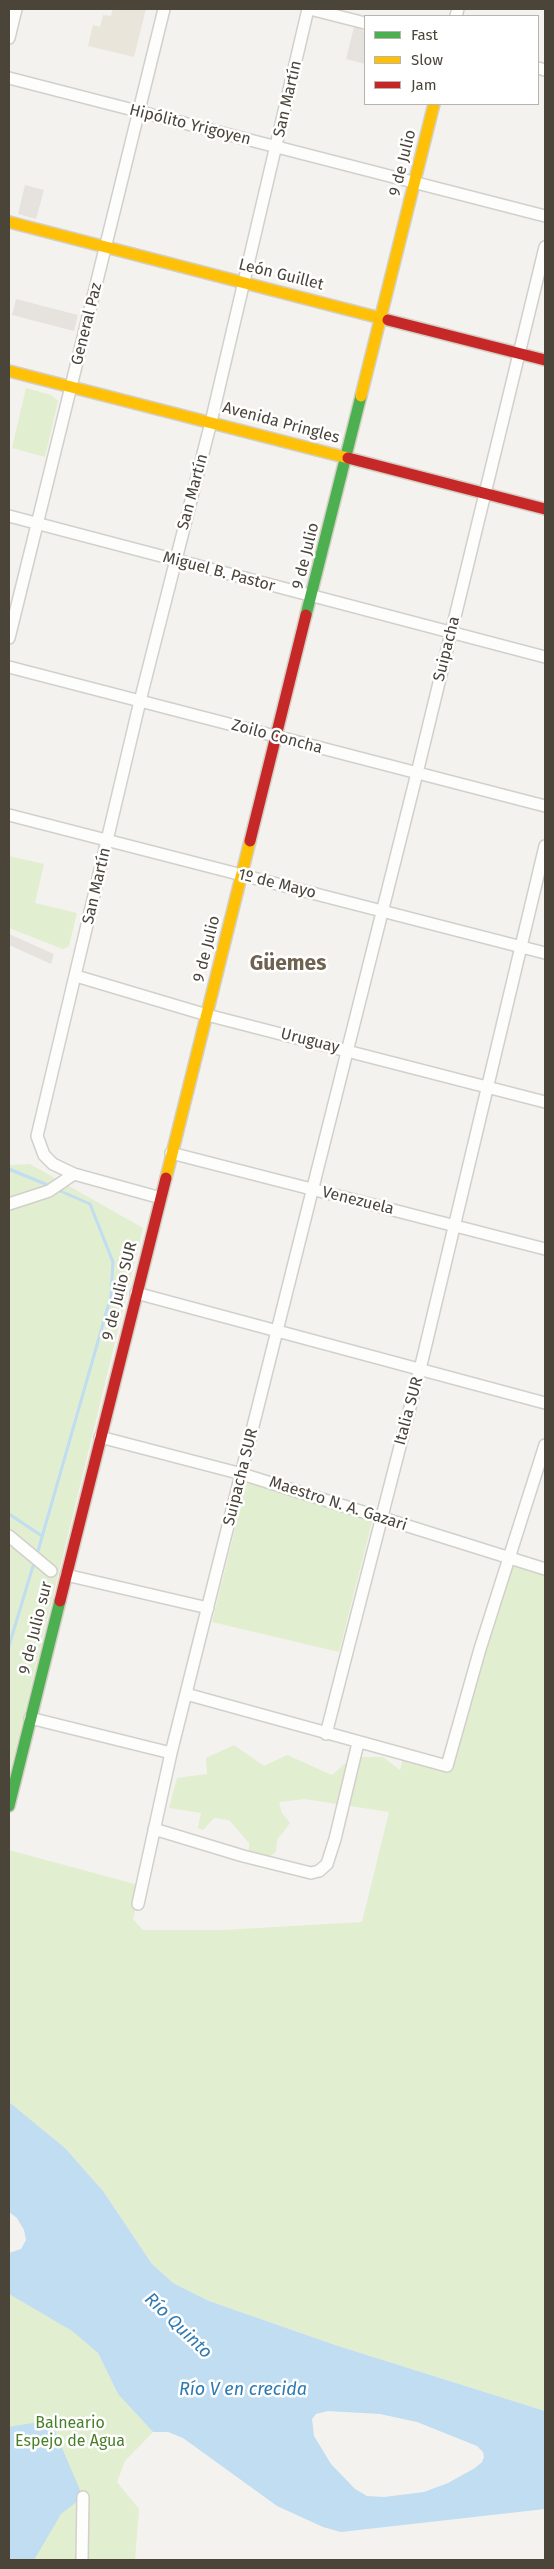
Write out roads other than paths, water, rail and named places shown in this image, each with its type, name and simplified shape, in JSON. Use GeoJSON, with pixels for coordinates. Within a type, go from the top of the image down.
{"type":"FeatureCollection","features":[{"type":"Feature","properties":{"kind":"street"},"geometry":{"type":"LineString","coordinates":[[9,38],[16,9]]}},
{"type":"Feature","properties":{"kind":"street","name":"General Paz"},"geometry":{"type":"LineString","coordinates":[[9,638],[164,9]]}},
{"type":"Feature","properties":{"kind":"street"},"geometry":{"type":"LineString","coordinates":[[309,9],[364,23]]}},
{"type":"Feature","properties":{"kind":"street","name":"San Martín"},"geometry":{"type":"LineString","coordinates":[[74,1174],[53,1164],[44,1155],[39,1144],[39,1126],[140,701],[211,422],[309,9]]}},
{"type":"Feature","properties":{"kind":"street","name":"Hipólito Yrigoyen"},"geometry":{"type":"LineString","coordinates":[[9,78],[545,216]]}},
{"type":"Feature","properties":{"kind":"street","name":"9 de Julio"},"geometry":{"type":"LineString","coordinates":[[207,1015],[434,105]]}},
{"type":"Feature","properties":{"kind":"street","name":"León Guillet"},"geometry":{"type":"LineString","coordinates":[[9,222],[545,360]]}},
{"type":"Feature","properties":{"kind":"street","name":"Suipacha"},"geometry":{"type":"LineString","coordinates":[[347,1051],[545,247]]}},
{"type":"Feature","properties":{"kind":"street","name":"Avenida Pringles"},"geometry":{"type":"LineString","coordinates":[[9,371],[545,509]]}},
{"type":"Feature","properties":{"kind":"street","name":"Miguel B. Pastor"},"geometry":{"type":"LineString","coordinates":[[9,516],[545,657]]}},
{"type":"Feature","properties":{"kind":"street","name":"Zoilo Concha"},"geometry":{"type":"LineString","coordinates":[[9,667],[545,806]]}},
{"type":"Feature","properties":{"kind":"street","name":"1º de Mayo"},"geometry":{"type":"LineString","coordinates":[[9,815],[545,954]]}},
{"type":"Feature","properties":{"kind":"street","name":"Italia SUR"},"geometry":{"type":"LineString","coordinates":[[326,1734],[420,1369],[545,846]]}},
{"type":"Feature","properties":{"kind":"street","name":"Uruguay"},"geometry":{"type":"LineString","coordinates":[[76,976],[207,1015],[545,1102]]}},
{"type":"Feature","properties":{"kind":"street","name":"9 de Julio SUR"},"geometry":{"type":"LineString","coordinates":[[66,1575],[207,1015]]}},
{"type":"Feature","properties":{"kind":"street","name":"Suipacha SUR"},"geometry":{"type":"LineString","coordinates":[[138,1904],[186,1694],[347,1051]]}},
{"type":"Feature","properties":{"kind":"street","name":"Venezuela"},"geometry":{"type":"LineString","coordinates":[[171,1153],[545,1249]]}},
{"type":"Feature","properties":{"kind":"street"},"geometry":{"type":"LineString","coordinates":[[9,1204],[49,1191],[74,1174],[160,1198]]}},
{"type":"Feature","properties":{"kind":"street"},"geometry":{"type":"LineString","coordinates":[[136,1293],[545,1403]]}},
{"type":"Feature","properties":{"kind":"street","name":"Maestro N. A. Gazari"},"geometry":{"type":"LineString","coordinates":[[100,1437],[242,1474],[382,1516],[396,1524],[545,1569]]}},
{"type":"Feature","properties":{"kind":"street"},"geometry":{"type":"LineString","coordinates":[[186,1694],[447,1766],[480,1649],[545,1445]]}},
{"type":"Feature","properties":{"kind":"street"},"geometry":{"type":"LineString","coordinates":[[9,1536],[51,1571]]}},
{"type":"Feature","properties":{"kind":"street"},"geometry":{"type":"LineString","coordinates":[[66,1575],[208,1608]]}},
{"type":"Feature","properties":{"kind":"street","name":"9 de Julio sur"},"geometry":{"type":"LineString","coordinates":[[9,1806],[66,1575]]}},
{"type":"Feature","properties":{"kind":"street"},"geometry":{"type":"LineString","coordinates":[[30,1718],[172,1753]]}},
{"type":"Feature","properties":{"kind":"street"},"geometry":{"type":"LineString","coordinates":[[154,1829],[243,1856],[311,1873],[319,1871],[328,1864],[358,1743]]}},
{"type":"Feature","properties":{"kind":"street"},"geometry":{"type":"LineString","coordinates":[[82,2560],[83,2497]]}},
{"type":"Feature","properties":{"kind":"water","name":"Río V en crecida"},"geometry":{"type":"Polygon","coordinates":[[[9,2102],[65,2148],[103,2191],[152,2264],[173,2283],[209,2301],[335,2345],[545,2411],[545,2509],[341,2532],[323,2527],[277,2506],[183,2438],[168,2432],[153,2432],[118,2394],[98,2353],[72,2331],[9,2294],[9,2253],[21,2249],[26,2240],[24,2230],[17,2218],[9,2212],[9,2102]],[[328,2411],[316,2414],[312,2419],[314,2436],[331,2464],[355,2489],[367,2496],[384,2497],[424,2492],[448,2483],[482,2462],[483,2452],[477,2446],[417,2422],[380,2414],[328,2411]]]}},
{"type":"Feature","properties":{"kind":"water"},"geometry":{"type":"Polygon","coordinates":[[[50,2420],[83,2497],[61,2514],[34,2560],[9,2560],[9,2427],[50,2420]]]}},
{"type":"Feature","properties":{"kind":"waterway"},"geometry":{"type":"LineString","coordinates":[[9,1169],[50,1186]]}},
{"type":"Feature","properties":{"kind":"waterway"},"geometry":{"type":"LineString","coordinates":[[38,1551],[111,1296],[113,1262],[90,1204],[58,1190]]}},
{"type":"Feature","properties":{"kind":"waterway"},"geometry":{"type":"LineString","coordinates":[[9,1514],[42,1536]]}},
{"type":"Feature","properties":{"kind":"waterway"},"geometry":{"type":"LineString","coordinates":[[9,1646],[33,1566]]}},
{"type":"Feature","properties":{"kind":"district","name":"Güemes"},"geometry":{"type":"Point","coordinates":[288,964]}},
{"type":"Feature","properties":{"kind":"water label","name":"Río Quinto"},"geometry":{"type":"Point","coordinates":[178,2326]}},
{"type":"Feature","properties":{"kind":"park label","name":"Balneario Espejo de Agua"},"geometry":{"type":"Point","coordinates":[70,2433]}}]}
